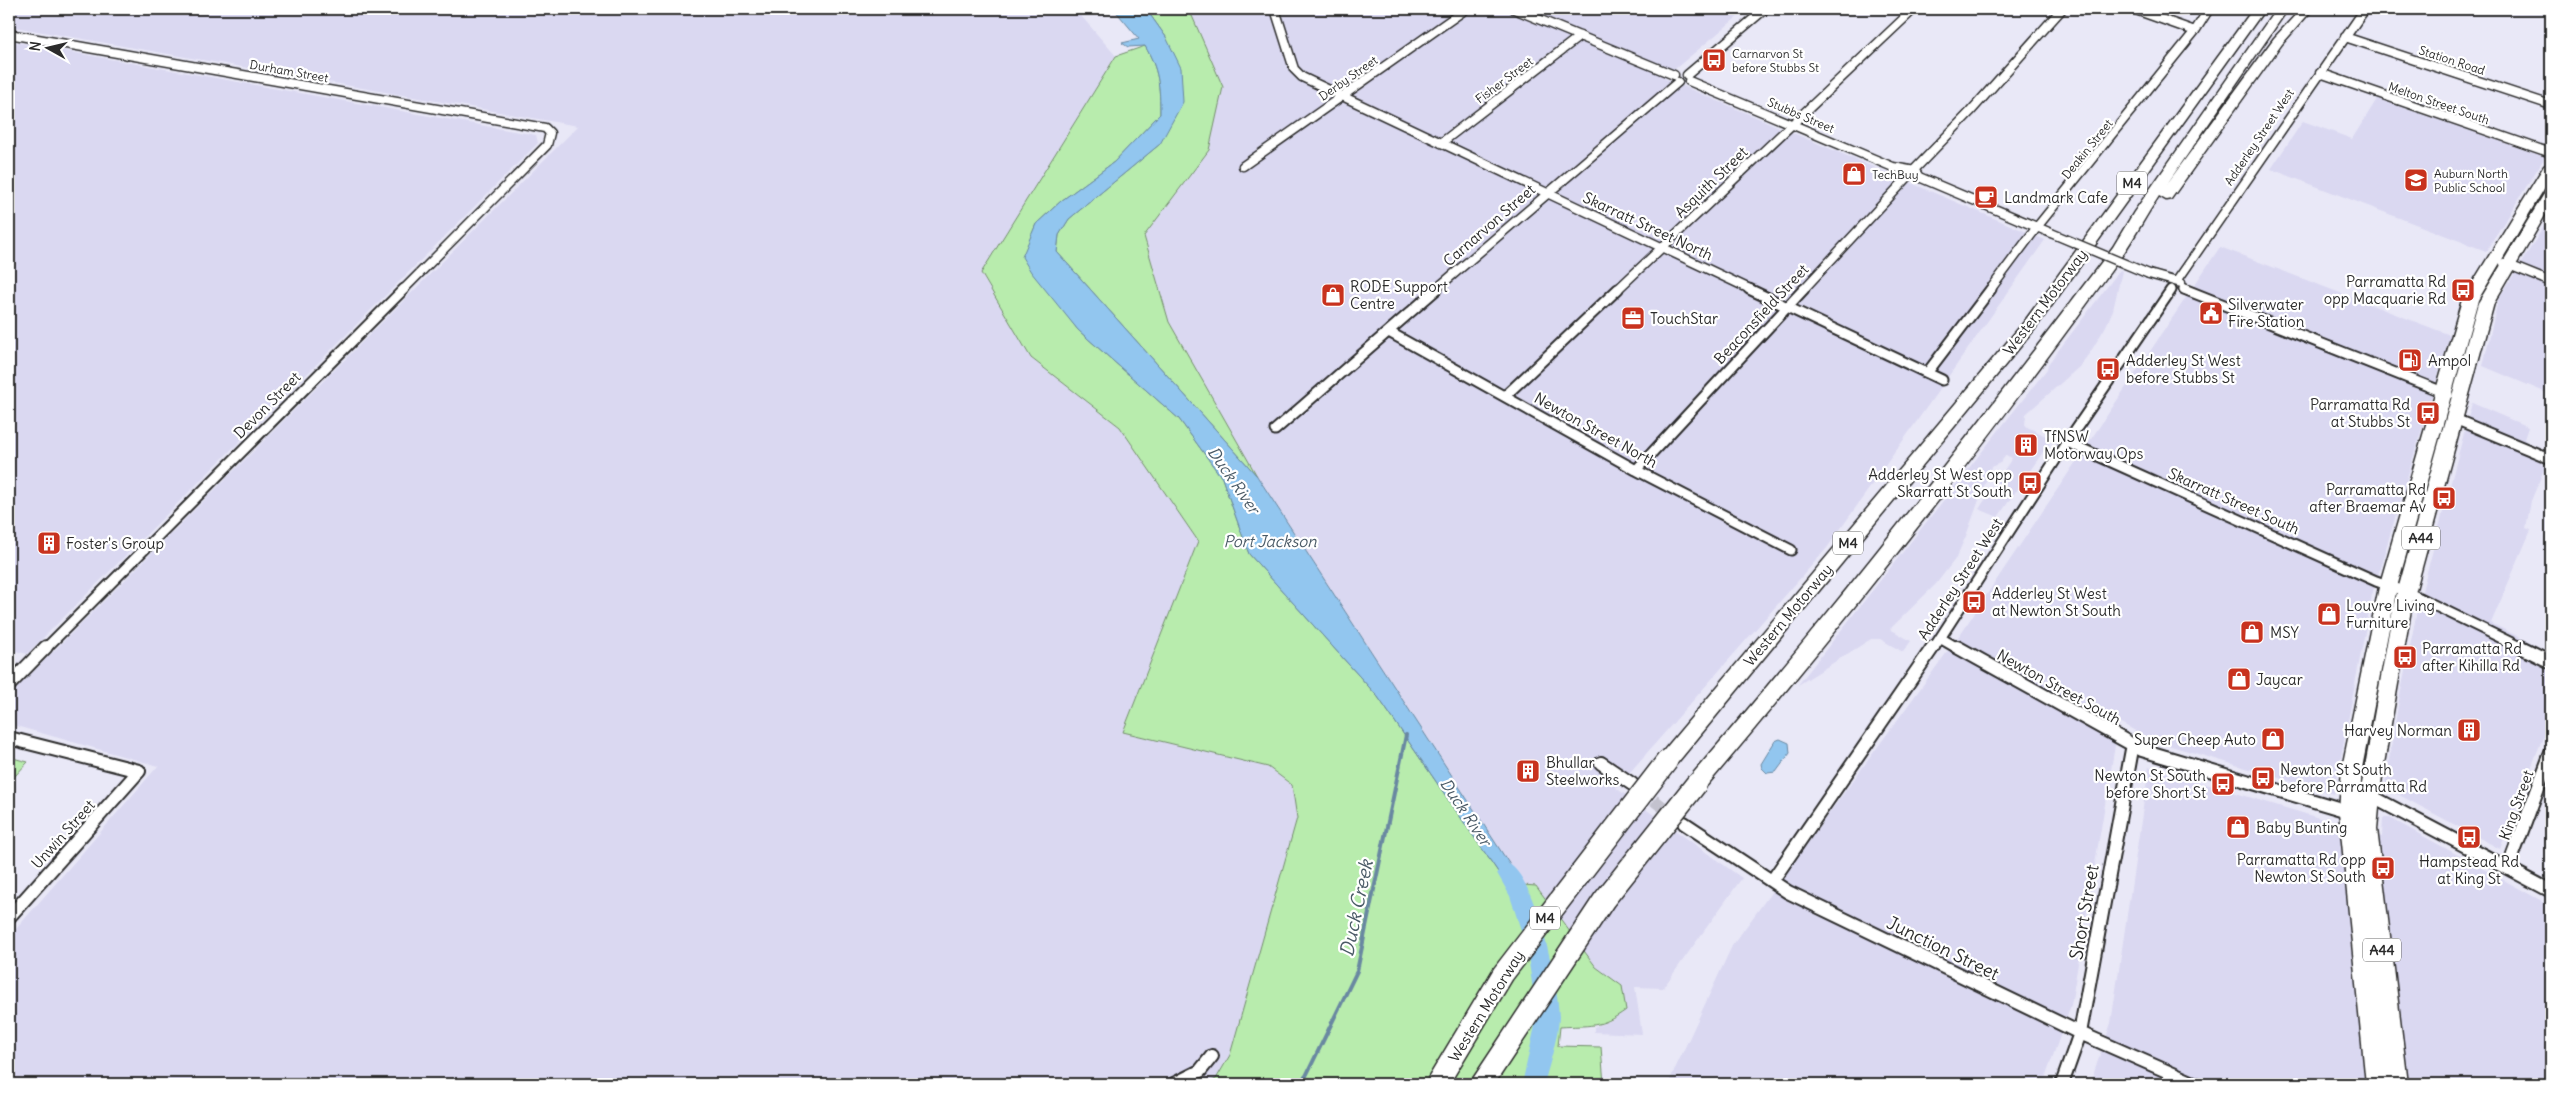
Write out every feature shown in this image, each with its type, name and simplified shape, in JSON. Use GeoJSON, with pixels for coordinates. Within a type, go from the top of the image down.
{"type":"FeatureCollection","features":[{"type":"Feature","properties":{"kind":"highway"},"geometry":{"type":"LineString","coordinates":[[2235,39],[2247,9]]}},
{"type":"Feature","properties":{"kind":"highway","name":"Western Motorway"},"geometry":{"type":"LineString","coordinates":[[1437,1084],[1503,974],[1566,888],[1666,761],[2029,326],[2235,39],[2259,9]]}},
{"type":"Feature","properties":{"kind":"highway","name":"Western Motorway"},"geometry":{"type":"LineString","coordinates":[[1482,1084],[1536,998],[1604,900],[1697,783],[1780,686],[1952,471],[2119,249],[2139,215],[2282,9]]}},
{"type":"Feature","properties":{"kind":"highway","name":"M4"},"geometry":{"type":"LineString","coordinates":[[2119,249],[2149,219],[2278,41],[2307,9]]}},
{"type":"Feature","properties":{"kind":"highway","name":"A44"},"geometry":{"type":"LineString","coordinates":[[2398,589],[2455,419],[2486,303],[2501,262],[2551,166]]}},
{"type":"Feature","properties":{"kind":"highway","name":"A44"},"geometry":{"type":"LineString","coordinates":[[2377,1084],[2358,814],[2360,726],[2398,589],[2444,392],[2473,292],[2501,262],[2551,194]]}},
{"type":"Feature","properties":{"kind":"highway","name":"A44"},"geometry":{"type":"LineString","coordinates":[[2358,814],[2397,1084]]}},
{"type":"Feature","properties":{"kind":"street","name":"Skarratt Street North"},"geometry":{"type":"LineString","coordinates":[[1275,9],[1294,69],[1302,77],[1942,380]]}},
{"type":"Feature","properties":{"kind":"street","name":"Derby Street"},"geometry":{"type":"LineString","coordinates":[[1243,166],[1466,9]]}},
{"type":"Feature","properties":{"kind":"street"},"geometry":{"type":"LineString","coordinates":[[1514,9],[1676,79],[1688,78],[1765,9]]}},
{"type":"Feature","properties":{"kind":"street","name":"Asquith Street"},"geometry":{"type":"LineString","coordinates":[[1505,396],[1914,9]]}},
{"type":"Feature","properties":{"kind":"street"},"geometry":{"type":"LineString","coordinates":[[1906,174],[1914,170],[1970,112],[2062,9]]}},
{"type":"Feature","properties":{"kind":"street"},"geometry":{"type":"LineString","coordinates":[[2133,9],[2195,30]]}},
{"type":"Feature","properties":{"kind":"street","name":"Deakin Street"},"geometry":{"type":"LineString","coordinates":[[1927,373],[2037,227],[2092,161],[2195,30],[2209,9]]}},
{"type":"Feature","properties":{"kind":"street","name":"Adderley Street West"},"geometry":{"type":"LineString","coordinates":[[2177,281],[2365,9]]}},
{"type":"Feature","properties":{"kind":"street","name":"Durham Street"},"geometry":{"type":"LineString","coordinates":[[9,34],[536,126],[545,128],[550,133],[547,145]]}},
{"type":"Feature","properties":{"kind":"street","name":"Fisher Street"},"geometry":{"type":"LineString","coordinates":[[1441,143],[1580,36]]}},
{"type":"Feature","properties":{"kind":"street","name":"Station Road"},"geometry":{"type":"LineString","coordinates":[[2345,37],[2551,105]]}},
{"type":"Feature","properties":{"kind":"street","name":"Melton Street South"},"geometry":{"type":"LineString","coordinates":[[2320,74],[2551,153]]}},
{"type":"Feature","properties":{"kind":"street","name":"Stubbs Street"},"geometry":{"type":"LineString","coordinates":[[1688,78],[1791,125],[1906,174]]}},
{"type":"Feature","properties":{"kind":"street","name":"Carnarvon Street"},"geometry":{"type":"LineString","coordinates":[[1275,430],[1676,79]]}},
{"type":"Feature","properties":{"kind":"street","name":"Devon Street"},"geometry":{"type":"LineString","coordinates":[[9,685],[547,145]]}},
{"type":"Feature","properties":{"kind":"street"},"geometry":{"type":"LineString","coordinates":[[1914,170],[1919,173],[1919,177]]}},
{"type":"Feature","properties":{"kind":"street"},"geometry":{"type":"LineString","coordinates":[[1906,174],[1919,177],[2166,281],[2177,281],[2184,289],[2460,399]]}},
{"type":"Feature","properties":{"kind":"street","name":"Beaconsfield Street"},"geometry":{"type":"LineString","coordinates":[[1636,470],[1787,307],[1906,174]]}},
{"type":"Feature","properties":{"kind":"street"},"geometry":{"type":"LineString","coordinates":[[2501,262],[2551,282]]}},
{"type":"Feature","properties":{"kind":"street"},"geometry":{"type":"LineString","coordinates":[[2166,281],[2165,285],[2171,290],[2179,292],[2184,289]]}},
{"type":"Feature","properties":{"kind":"street","name":"Adderley Street West"},"geometry":{"type":"LineString","coordinates":[[1772,881],[1940,638],[2067,442],[2171,290]]}},
{"type":"Feature","properties":{"kind":"street","name":"Newton Street North"},"geometry":{"type":"LineString","coordinates":[[1389,332],[1636,470],[1791,550]]}},
{"type":"Feature","properties":{"kind":"street"},"geometry":{"type":"LineString","coordinates":[[2455,419],[2551,459]]}},
{"type":"Feature","properties":{"kind":"street","name":"Skarratt Street South"},"geometry":{"type":"LineString","coordinates":[[2067,442],[2398,589],[2551,662]]}},
{"type":"Feature","properties":{"kind":"street","name":"Newton Street South"},"geometry":{"type":"LineString","coordinates":[[1940,638],[2154,755],[2358,814]]}},
{"type":"Feature","properties":{"kind":"street","name":"Unwin Street"},"geometry":{"type":"LineString","coordinates":[[9,738],[139,771],[9,917]]}},
{"type":"Feature","properties":{"kind":"street","name":"Short Street"},"geometry":{"type":"LineString","coordinates":[[2062,1084],[2080,1033],[2133,744]]}},
{"type":"Feature","properties":{"kind":"street","name":"King Street"},"geometry":{"type":"LineString","coordinates":[[2508,868],[2549,767],[2551,753]]}},
{"type":"Feature","properties":{"kind":"street"},"geometry":{"type":"LineString","coordinates":[[1602,763],[1632,784]]}},
{"type":"Feature","properties":{"kind":"street"},"geometry":{"type":"LineString","coordinates":[[2360,791],[2551,891]]}},
{"type":"Feature","properties":{"kind":"street","name":"Junction Street"},"geometry":{"type":"LineString","coordinates":[[1684,824],[1772,881],[1810,903],[2080,1033],[2196,1084]]}},
{"type":"Feature","properties":{"kind":"street"},"geometry":{"type":"LineString","coordinates":[[1174,1084],[1200,1072],[1212,1056]]}},
{"type":"Feature","properties":{"kind":"shaded area"},"geometry":{"type":"Polygon","coordinates":[[[9,9],[1075,9],[1116,56],[981,274],[1031,358],[1120,427],[1198,541],[1123,732],[1268,767],[1292,785],[1297,818],[1230,1055],[1216,1079],[1206,1084],[9,1084],[9,937],[158,766],[9,724],[9,696],[578,126],[9,26],[9,9]]]}},
{"type":"Feature","properties":{"kind":"shaded area"},"geometry":{"type":"Polygon","coordinates":[[[1189,9],[1747,9],[1664,78],[2045,240],[1827,548],[1616,788],[1742,878],[1663,988],[1635,987],[1642,1034],[1594,1032],[1594,1027],[1614,1019],[1622,986],[1596,967],[1536,886],[1523,885],[1257,476],[1169,322],[1144,235],[1209,150],[1223,87],[1189,9]]]}},
{"type":"Feature","properties":{"kind":"shaded area"},"geometry":{"type":"Polygon","coordinates":[[[9,41],[536,135],[538,143],[27,654],[9,649],[9,41]]]}},
{"type":"Feature","properties":{"kind":"shaded area","name":"Auburn North Public School"},"geometry":{"type":"Polygon","coordinates":[[[2377,99],[2545,157],[2486,251],[2271,169],[2303,121],[2352,139],[2377,99]]]}},
{"type":"Feature","properties":{"kind":"shaded area"},"geometry":{"type":"Polygon","coordinates":[[[2551,215],[2551,393],[2549,394],[2483,366],[2498,300],[2551,215]]]}},
{"type":"Feature","properties":{"kind":"shaded area"},"geometry":{"type":"Polygon","coordinates":[[[2220,247],[2450,335],[2372,595],[2334,794],[2154,741],[2119,722],[2071,1005],[2043,1084],[1668,1084],[1732,946],[1961,633],[2220,247]]]}},
{"type":"Feature","properties":{"kind":"shaded area"},"geometry":{"type":"Polygon","coordinates":[[[2120,270],[2122,271],[2113,310],[2091,351],[2079,367],[2026,414],[2025,426],[2052,439],[1998,517],[1979,509],[2012,458],[2006,455],[2000,463],[1991,467],[1956,558],[1936,584],[1890,629],[1911,641],[1903,652],[1880,639],[1871,639],[1798,685],[2047,369],[2048,364],[2120,270]]]}},
{"type":"Feature","properties":{"kind":"shaded area"},"geometry":{"type":"Polygon","coordinates":[[[2472,403],[2528,427],[2524,439],[2545,467],[2531,501],[2526,528],[2531,530],[2491,623],[2551,653],[2551,716],[2500,849],[2388,789],[2385,784],[2418,606],[2472,403]]]}},
{"type":"Feature","properties":{"kind":"shaded area"},"geometry":{"type":"Polygon","coordinates":[[[2149,767],[2382,837],[2383,818],[2390,818],[2551,906],[2551,1084],[2090,1084],[2111,1023],[2149,767]]]}},
{"type":"Feature","properties":{"kind":"green space"},"geometry":{"type":"Polygon","coordinates":[[[1146,9],[1189,9],[1223,87],[1209,150],[1144,236],[1169,322],[1257,476],[1057,252],[1059,235],[1069,219],[1160,144],[1166,37],[1146,9]]]}},
{"type":"Feature","properties":{"kind":"green space"},"geometry":{"type":"Polygon","coordinates":[[[1145,46],[1158,78],[1160,114],[1114,162],[1061,201],[1036,224],[1023,257],[1078,330],[1179,419],[1222,478],[1249,554],[1378,697],[1516,898],[1523,885],[1536,886],[1596,967],[1622,986],[1626,1010],[1617,1016],[1594,1025],[1560,1027],[1558,1046],[1601,1047],[1604,1084],[1206,1084],[1216,1079],[1230,1055],[1297,818],[1292,785],[1268,767],[1123,732],[1198,541],[1120,427],[1031,358],[981,273],[1116,56],[1145,46]]]}},
{"type":"Feature","properties":{"kind":"green space"},"geometry":{"type":"Polygon","coordinates":[[[9,757],[28,762],[14,777],[9,814],[9,757]]]}},
{"type":"Feature","properties":{"kind":"water","name":"Port Jackson"},"geometry":{"type":"Polygon","coordinates":[[[1114,9],[1146,9],[1166,37],[1181,68],[1183,102],[1160,144],[1069,219],[1059,235],[1057,252],[1257,476],[1523,885],[1516,898],[1378,697],[1249,554],[1222,478],[1179,419],[1078,330],[1031,272],[1022,257],[1036,224],[1061,201],[1114,162],[1160,114],[1158,79],[1150,55],[1145,46],[1128,47],[1122,43],[1139,39],[1114,9]]]}},
{"type":"Feature","properties":{"kind":"water"},"geometry":{"type":"Polygon","coordinates":[[[1780,739],[1789,743],[1790,753],[1776,772],[1767,773],[1761,764],[1775,741],[1780,739]]]}},
{"type":"Feature","properties":{"kind":"waterway","name":"Duck Creek"},"geometry":{"type":"LineString","coordinates":[[1298,1084],[1306,1076],[1357,971],[1406,735]]}},
{"type":"Feature","properties":{"kind":"waterway","name":"Duck River"},"geometry":{"type":"LineString","coordinates":[[1507,873],[1519,892],[1538,949],[1548,1017],[1533,1084]]}},
{"type":"Feature","properties":{"kind":"tunnel"},"geometry":{"type":"LineString","coordinates":[[1640,790],[1675,816]]}},
{"type":"Feature","properties":{"kind":"place","name":"Carnarvon St before Stubbs St"},"geometry":{"type":"Point","coordinates":[1714,60]}},
{"type":"Feature","properties":{"kind":"place","name":"TechBuy"},"geometry":{"type":"Point","coordinates":[1854,174]}},
{"type":"Feature","properties":{"kind":"place","name":"Auburn North Public School"},"geometry":{"type":"Point","coordinates":[2416,180]}},
{"type":"Feature","properties":{"kind":"place","name":"Landmark Cafe"},"geometry":{"type":"Point","coordinates":[1986,197]}},
{"type":"Feature","properties":{"kind":"place","name":"Parramatta Rd opp Macquarie Rd"},"geometry":{"type":"Point","coordinates":[2463,290]}},
{"type":"Feature","properties":{"kind":"place","name":"RODE Support Centre"},"geometry":{"type":"Point","coordinates":[1333,295]}},
{"type":"Feature","properties":{"kind":"place","name":"Silverwater Fire Station"},"geometry":{"type":"Point","coordinates":[2211,313]}},
{"type":"Feature","properties":{"kind":"place","name":"TouchStar"},"geometry":{"type":"Point","coordinates":[1633,318]}},
{"type":"Feature","properties":{"kind":"place","name":"Ampol"},"geometry":{"type":"Point","coordinates":[2410,360]}},
{"type":"Feature","properties":{"kind":"place","name":"Adderley St West before Stubbs St"},"geometry":{"type":"Point","coordinates":[2108,369]}},
{"type":"Feature","properties":{"kind":"place","name":"Parramatta Rd at Stubbs St"},"geometry":{"type":"Point","coordinates":[2428,413]}},
{"type":"Feature","properties":{"kind":"place","name":"TfNSW Motorway Ops"},"geometry":{"type":"Point","coordinates":[2026,445]}},
{"type":"Feature","properties":{"kind":"place","name":"Adderley St West opp Skarratt St South"},"geometry":{"type":"Point","coordinates":[2030,483]}},
{"type":"Feature","properties":{"kind":"place","name":"Parramatta Rd after Braemar Av"},"geometry":{"type":"Point","coordinates":[2444,498]}},
{"type":"Feature","properties":{"kind":"place","name":"Foster's Group"},"geometry":{"type":"Point","coordinates":[49,543]}},
{"type":"Feature","properties":{"kind":"place","name":"Adderley St West at Newton St South"},"geometry":{"type":"Point","coordinates":[1974,602]}},
{"type":"Feature","properties":{"kind":"place","name":"Louvre Living Furniture"},"geometry":{"type":"Point","coordinates":[2329,614]}},
{"type":"Feature","properties":{"kind":"place","name":"MSY"},"geometry":{"type":"Point","coordinates":[2252,632]}},
{"type":"Feature","properties":{"kind":"place","name":"Parramatta Rd after Kihilla Rd"},"geometry":{"type":"Point","coordinates":[2405,657]}},
{"type":"Feature","properties":{"kind":"place","name":"Jaycar"},"geometry":{"type":"Point","coordinates":[2239,679]}},
{"type":"Feature","properties":{"kind":"place","name":"Harvey Norman"},"geometry":{"type":"Point","coordinates":[2469,730]}},
{"type":"Feature","properties":{"kind":"place","name":"Super Cheep Auto"},"geometry":{"type":"Point","coordinates":[2273,739]}},
{"type":"Feature","properties":{"kind":"place","name":"Bhullar Steelworks"},"geometry":{"type":"Point","coordinates":[1528,771]}},
{"type":"Feature","properties":{"kind":"place","name":"Newton St South before Parramatta Rd"},"geometry":{"type":"Point","coordinates":[2263,778]}},
{"type":"Feature","properties":{"kind":"place","name":"Newton St South before Short St"},"geometry":{"type":"Point","coordinates":[2223,784]}},
{"type":"Feature","properties":{"kind":"place","name":"Baby Bunting"},"geometry":{"type":"Point","coordinates":[2238,827]}},
{"type":"Feature","properties":{"kind":"place","name":"Hampstead Rd at King St"},"geometry":{"type":"Point","coordinates":[2469,837]}},
{"type":"Feature","properties":{"kind":"place","name":"Parramatta Rd opp Newton St South"},"geometry":{"type":"Point","coordinates":[2383,868]}}]}
